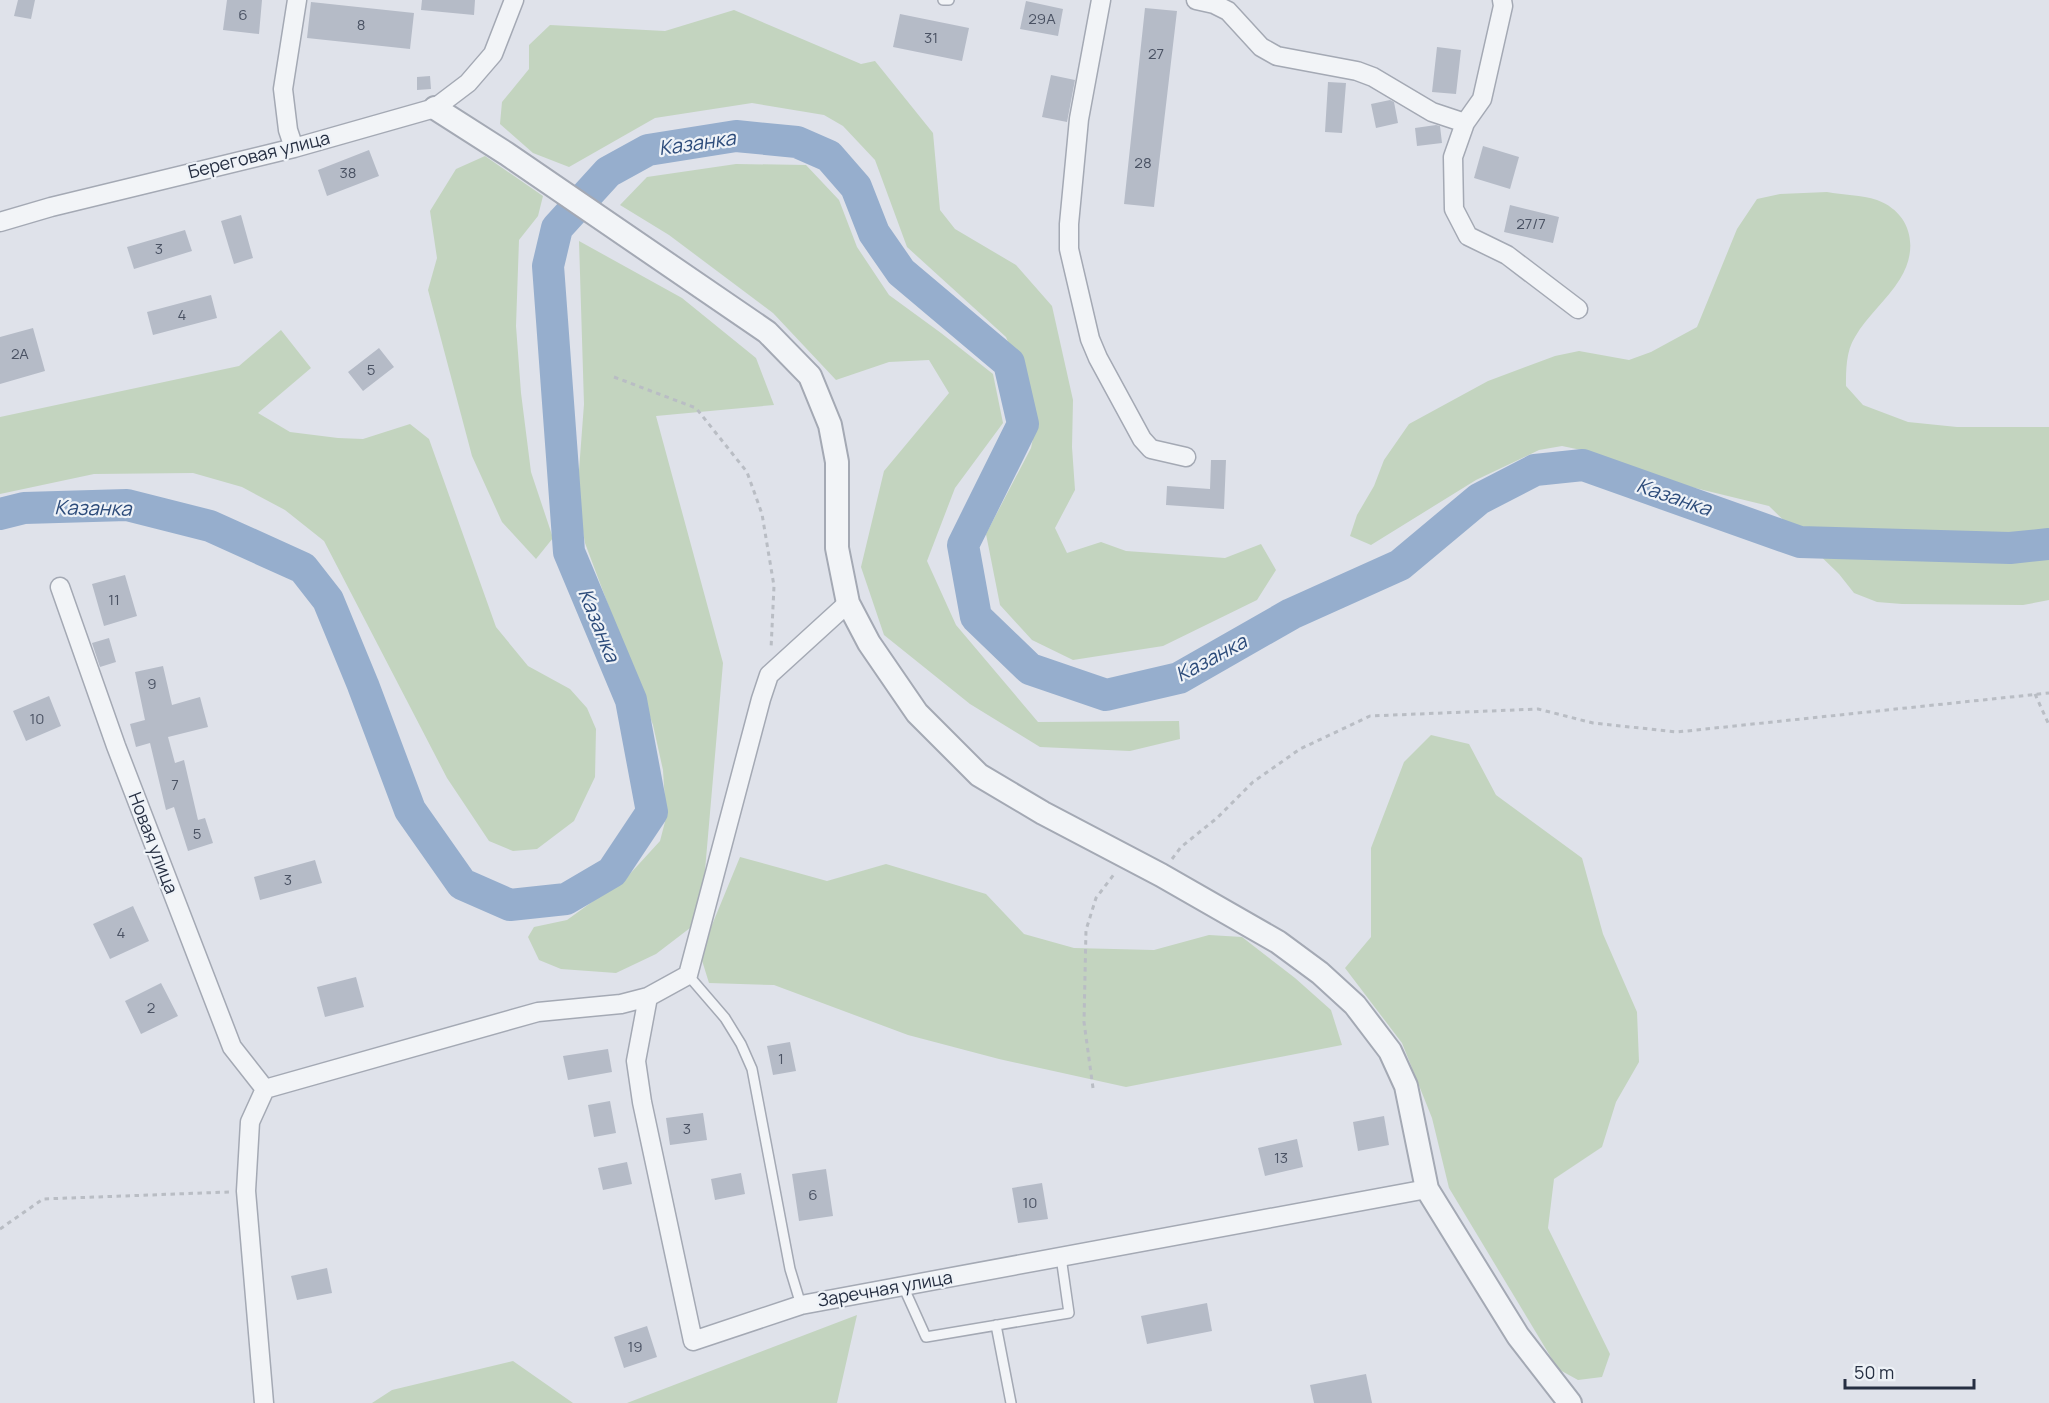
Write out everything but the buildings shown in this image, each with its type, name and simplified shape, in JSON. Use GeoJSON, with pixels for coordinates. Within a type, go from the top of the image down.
{"type":"FeatureCollection","features":[{"type":"Feature","properties":{"kind":"street"},"geometry":{"type":"LineString","coordinates":[[294,148],[288,130],[283,89],[297,0]]}},
{"type":"Feature","properties":{"kind":"street"},"geometry":{"type":"LineString","coordinates":[[514,0],[493,54],[468,83],[435,108],[507,154],[767,332],[810,376],[830,424],[837,462],[837,548],[848,603],[869,643],[917,713],[979,775],[1043,813],[1161,875],[1278,942],[1320,973],[1355,1005],[1390,1051],[1406,1086],[1427,1189],[1518,1336],[1570,1403]]}},
{"type":"Feature","properties":{"kind":"street"},"geometry":{"type":"LineString","coordinates":[[1101,0],[1079,119],[1069,224],[1071,265],[1090,339],[1142,439],[1151,449],[1186,457]]}},
{"type":"Feature","properties":{"kind":"street"},"geometry":{"type":"LineString","coordinates":[[1196,0],[1214,4],[1228,11],[1261,47],[1277,56],[1357,71],[1373,77],[1431,112],[1464,123]]}},
{"type":"Feature","properties":{"kind":"street"},"geometry":{"type":"LineString","coordinates":[[1502,0],[1503,6],[1482,99],[1464,123],[1453,158],[1454,209],[1468,236],[1507,255],[1578,309]]}},
{"type":"Feature","properties":{"kind":"street","name":"Береговая улица"},"geometry":{"type":"LineString","coordinates":[[0,222],[51,207],[294,148],[435,108]]}},
{"type":"Feature","properties":{"kind":"street","name":"Новая улица"},"geometry":{"type":"LineString","coordinates":[[60,587],[116,746],[232,1047],[265,1089]]}},
{"type":"Feature","properties":{"kind":"street"},"geometry":{"type":"LineString","coordinates":[[264,1403],[246,1191],[250,1122],[265,1089],[538,1012],[621,1004],[648,997],[688,975],[769,675],[848,603]]}},
{"type":"Feature","properties":{"kind":"street","name":"Заречная улица"},"geometry":{"type":"LineString","coordinates":[[648,997],[636,1061],[693,1341],[801,1305],[1427,1189]]}},
{"type":"Feature","properties":{"kind":"lane"},"geometry":{"type":"LineString","coordinates":[[943,0],[949,0]]}},
{"type":"Feature","properties":{"kind":"lane"},"geometry":{"type":"LineString","coordinates":[[688,975],[725,1018],[741,1044],[752,1069],[790,1269],[801,1305]]}},
{"type":"Feature","properties":{"kind":"lane"},"geometry":{"type":"LineString","coordinates":[[903,1286],[926,1337],[1069,1313],[1061,1257]]}},
{"type":"Feature","properties":{"kind":"lane"},"geometry":{"type":"LineString","coordinates":[[996,1325],[1011,1403]]}},
{"type":"Feature","properties":{"kind":"path"},"geometry":{"type":"LineString","coordinates":[[614,377],[696,408],[747,472],[762,514],[774,586],[769,675]]}},
{"type":"Feature","properties":{"kind":"path"},"geometry":{"type":"LineString","coordinates":[[1161,875],[1181,847],[1217,818],[1252,782],[1300,749],[1370,716],[1538,709],[1593,723],[1677,732],[2049,693]]}},
{"type":"Feature","properties":{"kind":"path"},"geometry":{"type":"LineString","coordinates":[[2036,694],[2049,725]]}},
{"type":"Feature","properties":{"kind":"path"},"geometry":{"type":"LineString","coordinates":[[1093,1088],[1084,1022],[1086,930],[1096,898],[1126,857]]}},
{"type":"Feature","properties":{"kind":"path"},"geometry":{"type":"LineString","coordinates":[[0,1229],[43,1199],[246,1191]]}},
{"type":"Feature","properties":{"kind":"green space"},"geometry":{"type":"Polygon","coordinates":[[[734,10],[861,64],[875,61],[933,133],[940,210],[955,229],[1016,265],[1052,306],[1073,400],[1072,447],[1075,490],[1055,528],[1067,553],[1101,542],[1126,551],[1225,558],[1261,544],[1276,570],[1257,600],[1163,646],[1073,660],[1032,640],[1000,605],[986,534],[1031,448],[1036,424],[1032,401],[1006,337],[907,247],[875,160],[843,126],[824,115],[752,103],[655,118],[569,167],[533,153],[500,124],[502,102],[529,69],[529,45],[550,25],[665,31],[734,10]]]}},
{"type":"Feature","properties":{"kind":"green space"},"geometry":{"type":"Polygon","coordinates":[[[485,156],[543,196],[538,216],[519,240],[516,326],[521,393],[531,472],[553,538],[536,559],[502,522],[472,456],[428,290],[437,258],[430,211],[456,169],[485,156]]]}},
{"type":"Feature","properties":{"kind":"green space"},"geometry":{"type":"Polygon","coordinates":[[[736,164],[806,165],[839,200],[857,247],[889,295],[993,374],[1003,423],[955,488],[927,561],[956,625],[1038,722],[1179,721],[1180,739],[1130,751],[1040,747],[970,704],[884,635],[861,567],[884,471],[949,393],[929,360],[889,362],[836,380],[773,313],[669,235],[620,205],[647,177],[736,164]]]}},
{"type":"Feature","properties":{"kind":"green space"},"geometry":{"type":"Polygon","coordinates":[[[1827,192],[1871,198],[1889,206],[1905,223],[1909,233],[1909,256],[1906,268],[1895,287],[1860,329],[1848,354],[1846,386],[1863,405],[1908,422],[1957,427],[2049,427],[2049,600],[2023,605],[1877,602],[1854,593],[1839,574],[1769,506],[1654,478],[1586,451],[1562,446],[1539,450],[1476,480],[1371,545],[1350,536],[1357,515],[1374,486],[1384,460],[1409,424],[1488,381],[1555,356],[1579,351],[1629,360],[1651,352],[1697,327],[1737,229],[1757,199],[1780,194],[1827,192]]]}},
{"type":"Feature","properties":{"kind":"green space"},"geometry":{"type":"Polygon","coordinates":[[[579,241],[682,298],[756,358],[774,405],[656,416],[723,663],[704,882],[690,928],[656,954],[616,973],[561,969],[539,960],[528,937],[534,927],[567,920],[628,876],[660,841],[666,818],[663,770],[653,725],[585,543],[577,497],[584,404],[579,241]]]}},
{"type":"Feature","properties":{"kind":"green space"},"geometry":{"type":"Polygon","coordinates":[[[281,330],[311,368],[258,413],[290,432],[363,439],[410,424],[429,439],[496,627],[528,666],[570,689],[587,708],[596,729],[595,777],[574,821],[537,849],[513,851],[489,841],[447,778],[324,541],[285,510],[242,487],[193,473],[94,474],[0,494],[0,417],[239,366],[281,330]]]}},
{"type":"Feature","properties":{"kind":"green space"},"geometry":{"type":"Polygon","coordinates":[[[1431,735],[1469,744],[1496,795],[1582,858],[1603,934],[1637,1012],[1639,1062],[1616,1102],[1602,1147],[1554,1179],[1548,1228],[1610,1354],[1602,1377],[1578,1380],[1558,1369],[1449,1188],[1432,1118],[1402,1043],[1345,968],[1371,937],[1371,848],[1404,762],[1431,735]]]}},
{"type":"Feature","properties":{"kind":"green space"},"geometry":{"type":"Polygon","coordinates":[[[740,857],[827,881],[886,864],[986,894],[1024,934],[1074,948],[1154,950],[1209,935],[1242,937],[1295,978],[1331,1010],[1342,1045],[1126,1087],[999,1059],[908,1035],[774,985],[709,983],[700,954],[740,857]]]}},
{"type":"Feature","properties":{"kind":"green space"},"geometry":{"type":"Polygon","coordinates":[[[857,1315],[837,1403],[627,1403],[857,1315]]]}},
{"type":"Feature","properties":{"kind":"green space"},"geometry":{"type":"Polygon","coordinates":[[[513,1361],[573,1403],[372,1403],[392,1390],[513,1361]]]}},
{"type":"Feature","properties":{"kind":"waterway","name":"Казанка"},"geometry":{"type":"LineString","coordinates":[[0,514],[24,508],[127,505],[210,526],[303,568],[328,600],[410,810],[462,884],[510,905],[566,899],[612,872],[652,812],[631,700],[569,552],[548,266],[557,228],[608,172],[648,150],[736,136],[797,142],[829,156],[856,187],[874,233],[901,272],[1009,363],[1023,424],[963,545],[976,617],[1030,669],[1106,695],[1179,678],[1291,614],[1400,565],[1479,499],[1535,470],[1583,465],[1800,542],[2010,548],[2049,544]]}}]}
